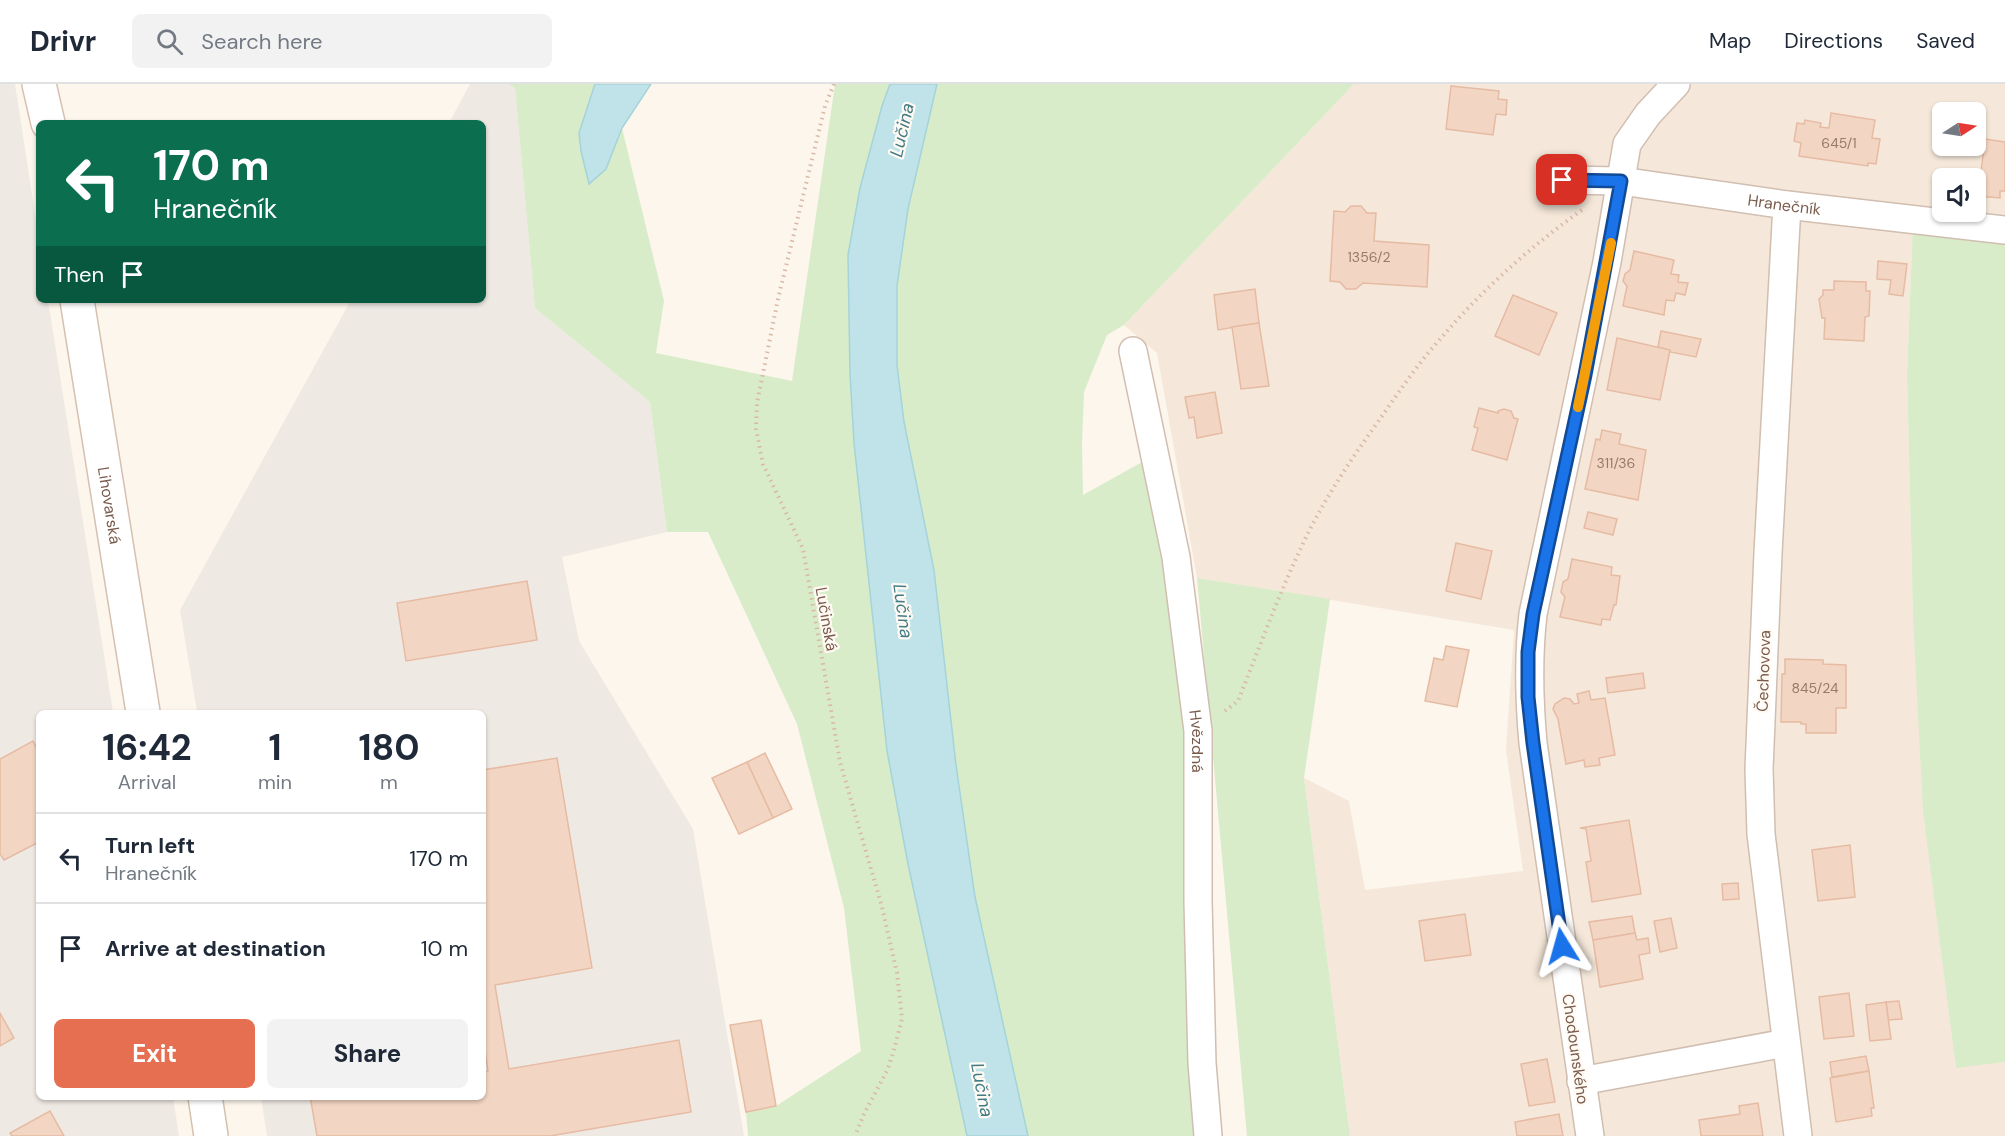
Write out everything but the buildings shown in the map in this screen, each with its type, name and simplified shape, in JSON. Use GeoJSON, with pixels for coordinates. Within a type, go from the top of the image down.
{"type":"FeatureCollection","features":[{"type":"Feature","properties":{"kind":"street"},"geometry":{"type":"LineString","coordinates":[[39,84],[47,120]]}},
{"type":"Feature","properties":{"kind":"street","name":"Chodounského"},"geometry":{"type":"LineString","coordinates":[[1590,1136],[1533,743],[1528,697],[1528,652],[1533,614],[1585,375],[1627,144],[1648,114],[1676,84]]}},
{"type":"Feature","properties":{"kind":"street","name":"Hranečník"},"geometry":{"type":"LineString","coordinates":[[1562,180],[1621,181],[1787,205],[2005,230]]}},
{"type":"Feature","properties":{"kind":"street","name":"Čechovova"},"geometry":{"type":"LineString","coordinates":[[1787,205],[1759,769],[1761,834],[1798,1136]]}},
{"type":"Feature","properties":{"kind":"street","name":"Lihovarská"},"geometry":{"type":"LineString","coordinates":[[77,303],[143,710]]}},
{"type":"Feature","properties":{"kind":"street","name":"Hvězdná"},"geometry":{"type":"LineString","coordinates":[[1134,351],[1176,556],[1198,731],[1198,901],[1202,1063],[1208,1136]]}},
{"type":"Feature","properties":{"kind":"street"},"geometry":{"type":"LineString","coordinates":[[1581,1081],[1786,1042]]}},
{"type":"Feature","properties":{"kind":"street"},"geometry":{"type":"LineString","coordinates":[[206,1100],[211,1136]]}},
{"type":"Feature","properties":{"kind":"path","name":"Lučinská"},"geometry":{"type":"LineString","coordinates":[[834,84],[825,106],[778,299],[757,403],[756,429],[763,464],[802,549],[840,762],[882,907],[897,973],[902,1019],[896,1046],[888,1069],[855,1136]]}},
{"type":"Feature","properties":{"kind":"path"},"geometry":{"type":"LineString","coordinates":[[1198,731],[1238,702],[1300,550],[1319,513],[1336,483],[1414,371],[1443,335],[1509,270],[1558,228],[1621,181]]}},
{"type":"Feature","properties":{"kind":"shaded area"},"geometry":{"type":"Polygon","coordinates":[[[0,84],[15,84],[36,220],[36,303],[48,303],[113,710],[36,710],[36,1100],[173,1100],[179,1136],[0,1136],[0,84]]]}},
{"type":"Feature","properties":{"kind":"shaded area"},"geometry":{"type":"Polygon","coordinates":[[[470,84],[508,84],[515,88],[535,308],[650,402],[667,532],[562,557],[579,641],[693,829],[744,1136],[267,1136],[261,1100],[486,1100],[486,710],[197,710],[180,610],[349,303],[486,303],[486,120],[451,120],[470,84]]]}},
{"type":"Feature","properties":{"kind":"shaded area"},"geometry":{"type":"Polygon","coordinates":[[[1354,84],[2005,84],[2005,234],[1913,222],[1907,375],[1913,617],[1956,1067],[2005,1062],[2005,1136],[1350,1136],[1304,778],[1349,801],[1365,890],[1523,871],[1506,750],[1514,630],[1197,578],[1157,353],[1124,325],[1354,84]]]}},
{"type":"Feature","properties":{"kind":"green space"},"geometry":{"type":"Polygon","coordinates":[[[508,84],[595,84],[579,133],[606,169],[622,128],[664,301],[656,353],[792,381],[835,84],[890,84],[860,188],[863,518],[887,751],[908,864],[967,1136],[748,1136],[746,1112],[776,1106],[861,1051],[844,908],[797,724],[708,532],[667,532],[650,402],[535,308],[515,88],[508,84]]]}},
{"type":"Feature","properties":{"kind":"green space"},"geometry":{"type":"Polygon","coordinates":[[[937,84],[1354,84],[1124,325],[1107,335],[1084,392],[1083,495],[1142,462],[1157,516],[1184,690],[1199,1136],[1028,1136],[975,897],[956,765],[934,570],[904,422],[897,365],[897,286],[908,209],[937,84]]]}},
{"type":"Feature","properties":{"kind":"green space"},"geometry":{"type":"Polygon","coordinates":[[[1913,222],[2005,234],[2005,1062],[1956,1068],[1923,811],[1913,617],[1907,375],[1913,222]]]}},
{"type":"Feature","properties":{"kind":"green space"},"geometry":{"type":"Polygon","coordinates":[[[1197,578],[1330,599],[1304,778],[1350,1136],[1247,1136],[1197,578]]]}},
{"type":"Feature","properties":{"kind":"water"},"geometry":{"type":"Polygon","coordinates":[[[595,84],[651,84],[622,128],[606,169],[589,184],[579,133],[595,84]]]}},
{"type":"Feature","properties":{"kind":"water","name":"Lučina"},"geometry":{"type":"Polygon","coordinates":[[[890,84],[937,84],[908,209],[897,286],[897,365],[904,422],[934,570],[956,765],[975,897],[1028,1136],[967,1136],[908,864],[887,751],[854,443],[848,255],[860,188],[890,84]]]}},
{"type":"Feature","properties":{"kind":"slow traffic"},"geometry":{"type":"LineString","coordinates":[[1578,407],[1611,243]]}},
{"type":"Feature","properties":{"kind":"route"},"geometry":{"type":"LineString","coordinates":[[1562,180],[1621,181],[1585,375],[1533,614],[1528,652],[1528,697],[1533,743],[1562,946]]}}]}
